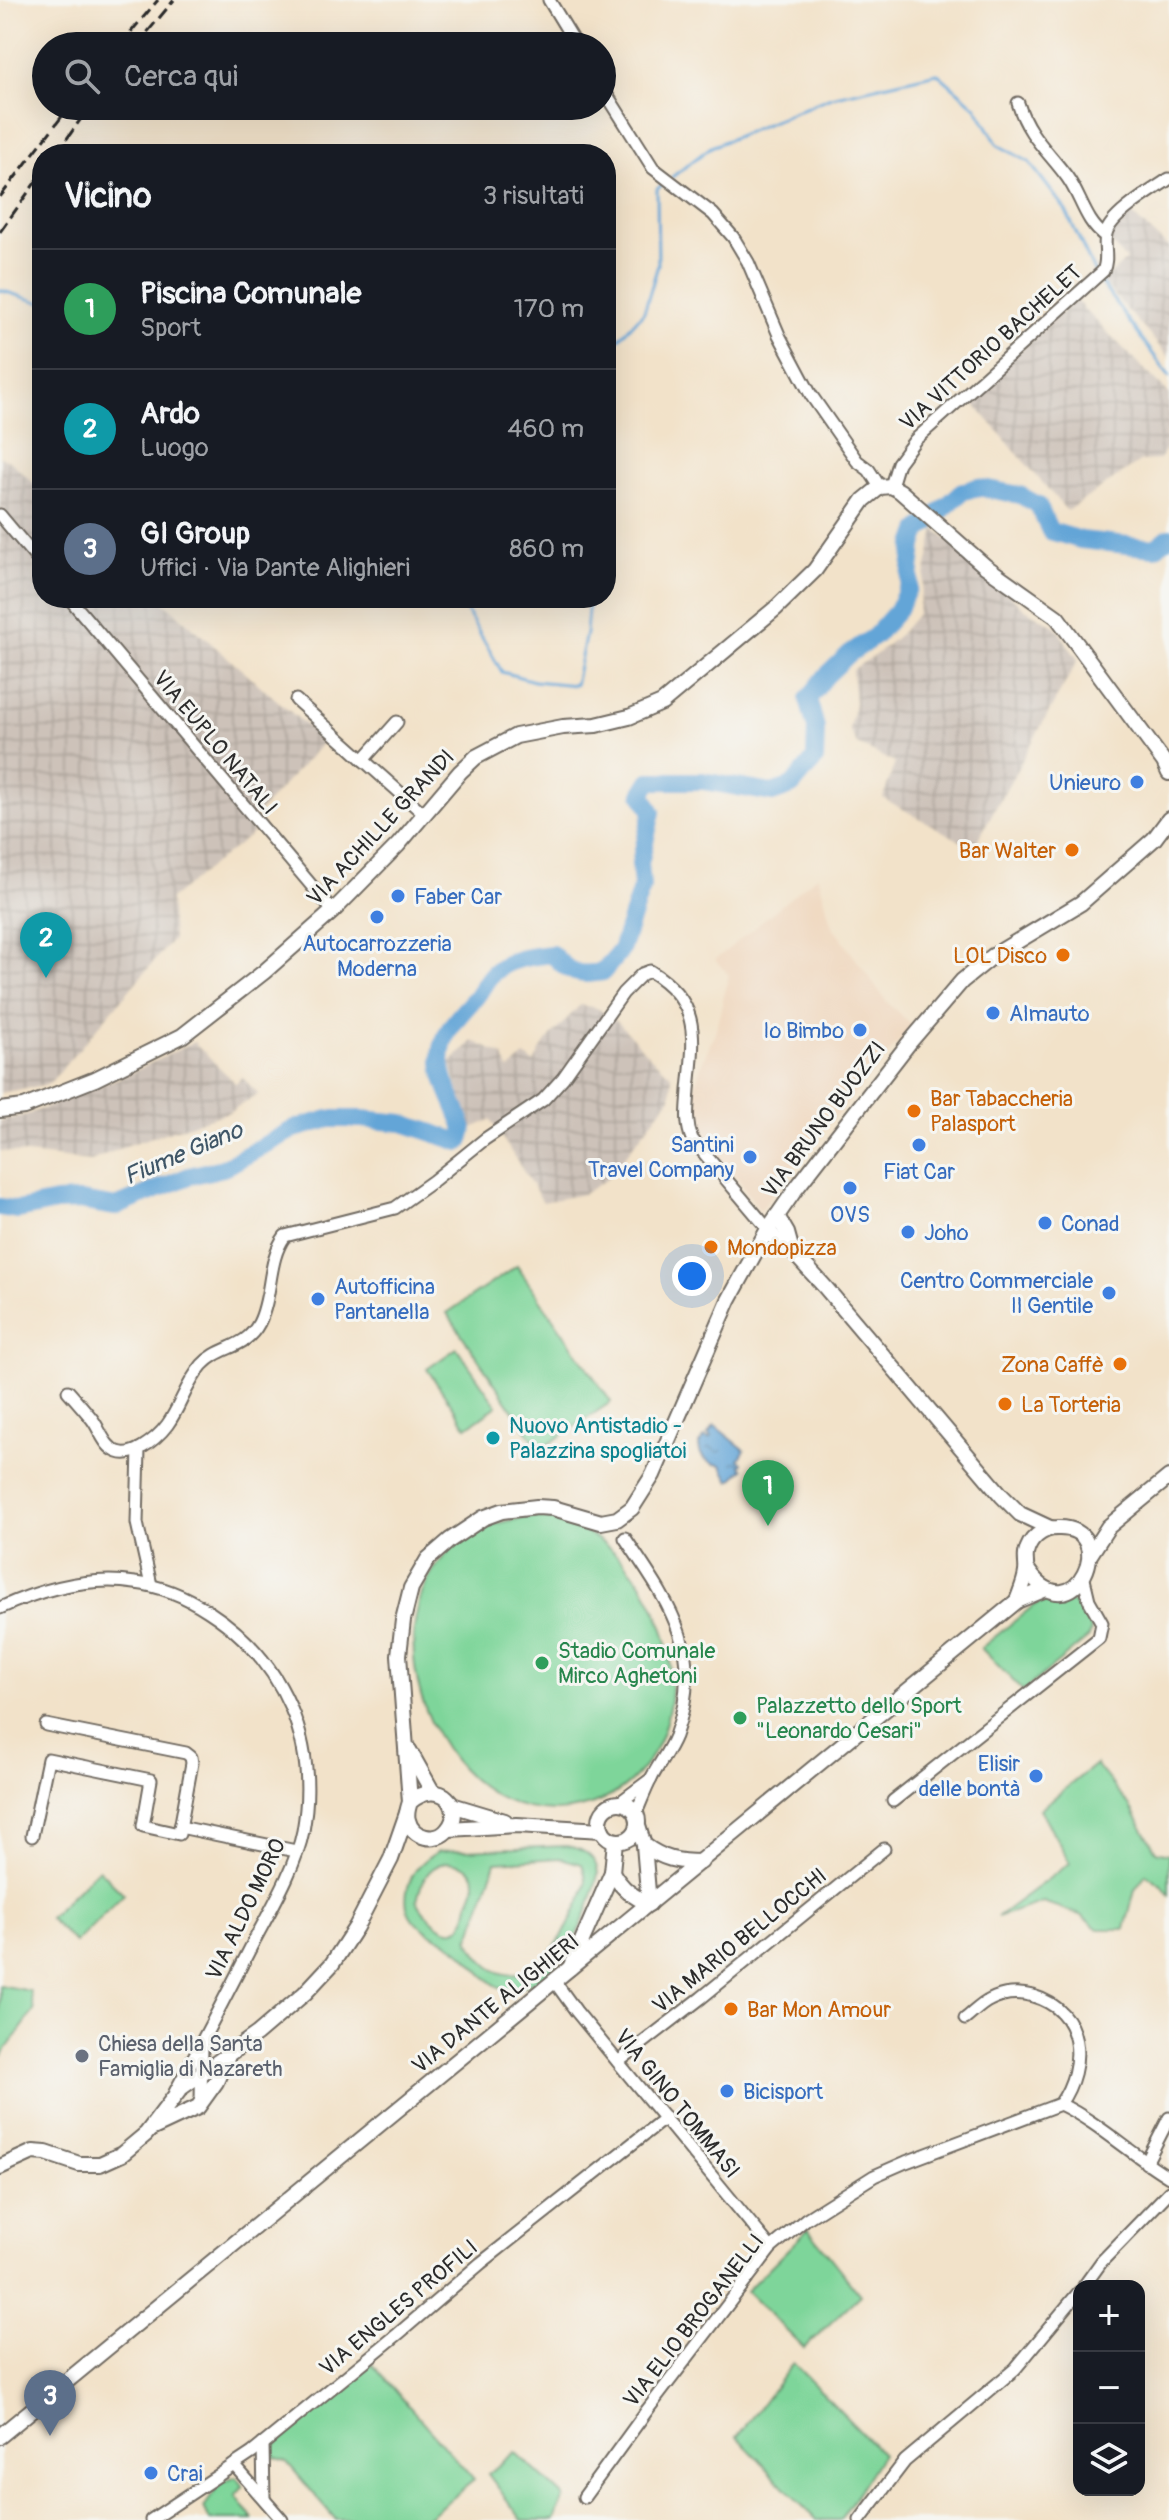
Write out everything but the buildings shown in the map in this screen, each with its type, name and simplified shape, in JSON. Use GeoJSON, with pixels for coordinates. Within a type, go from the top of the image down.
{"type":"FeatureCollection","features":[{"type":"Feature","properties":{"kind":"street"},"geometry":{"type":"LineString","coordinates":[[549,0],[568,32]]}},
{"type":"Feature","properties":{"kind":"street"},"geometry":{"type":"LineString","coordinates":[[1018,103],[1032,135],[1069,179],[1095,229],[1105,236],[1109,226],[1119,216],[1169,179]]}},
{"type":"Feature","properties":{"kind":"street"},"geometry":{"type":"LineString","coordinates":[[616,109],[653,168],[713,214],[733,237],[811,395],[857,461],[886,487],[900,491],[985,566],[1057,617],[1167,767]]}},
{"type":"Feature","properties":{"kind":"street","name":"VIA VITTORIO BACHELET"},"geometry":{"type":"LineString","coordinates":[[886,487],[915,440],[1103,271],[1107,255],[1105,236]]}},
{"type":"Feature","properties":{"kind":"street","name":"VIA ACHILLE GRANDI"},"geometry":{"type":"LineString","coordinates":[[0,1110],[24,1107],[95,1079],[182,1036],[264,972],[333,911],[398,845],[476,757],[516,736],[607,722],[629,717],[662,703],[776,608],[815,570],[864,500],[886,487]]}},
{"type":"Feature","properties":{"kind":"street"},"geometry":{"type":"LineString","coordinates":[[0,515],[32,553]]}},
{"type":"Feature","properties":{"kind":"street","name":"VIA EUPLO NATALI"},"geometry":{"type":"LineString","coordinates":[[77,608],[333,911]]}},
{"type":"Feature","properties":{"kind":"street"},"geometry":{"type":"LineString","coordinates":[[296,700],[424,814]]}},
{"type":"Feature","properties":{"kind":"street"},"geometry":{"type":"LineString","coordinates":[[363,760],[397,722]]}},
{"type":"Feature","properties":{"kind":"street","name":"VIA BRUNO BUOZZI"},"geometry":{"type":"LineString","coordinates":[[406,1745],[399,1655],[403,1620],[411,1588],[428,1559],[483,1518],[502,1511],[537,1507],[572,1512],[601,1522],[617,1519],[632,1508],[653,1475],[729,1300],[768,1229],[909,1043],[962,981],[993,956],[1081,903],[1154,839],[1168,823],[1169,807]]}},
{"type":"Feature","properties":{"kind":"street"},"geometry":{"type":"LineString","coordinates":[[68,1391],[95,1422],[106,1442],[118,1452],[130,1453],[139,1449],[164,1431],[176,1415],[198,1371],[211,1355],[247,1340],[259,1322],[267,1299],[276,1249],[285,1236],[395,1208],[433,1181],[485,1139],[543,1100],[563,1078],[623,993],[642,974],[650,971],[674,991],[692,1020],[694,1038],[687,1112],[687,1126],[692,1139],[778,1243],[792,1251],[834,1297],[1002,1496],[1020,1514],[1050,1528]]}},
{"type":"Feature","properties":{"kind":"street"},"geometry":{"type":"LineString","coordinates":[[777,1216],[787,1233],[792,1251]]}},
{"type":"Feature","properties":{"kind":"street"},"geometry":{"type":"LineString","coordinates":[[139,1449],[137,1523],[151,1585]]}},
{"type":"Feature","properties":{"kind":"street"},"geometry":{"type":"LineString","coordinates":[[1090,1555],[1108,1527],[1169,1477]]}},
{"type":"Feature","properties":{"kind":"street"},"geometry":{"type":"LineString","coordinates":[[1020,1514],[1029,1545]]}},
{"type":"Feature","properties":{"kind":"street"},"geometry":{"type":"LineString","coordinates":[[1017,1601],[1027,1569],[1029,1545],[1038,1534],[1062,1527],[1077,1534],[1085,1542],[1090,1555],[1090,1566],[1084,1579],[1071,1589],[1089,1600]]}},
{"type":"Feature","properties":{"kind":"street"},"geometry":{"type":"LineString","coordinates":[[1077,1534],[1108,1527]]}},
{"type":"Feature","properties":{"kind":"street"},"geometry":{"type":"LineString","coordinates":[[602,1814],[602,1830],[609,1839],[627,1840],[636,1832],[651,1778],[674,1739],[686,1702],[687,1660],[674,1617],[625,1538]]}},
{"type":"Feature","properties":{"kind":"street"},"geometry":{"type":"LineString","coordinates":[[1027,1569],[1036,1584],[1046,1589]]}},
{"type":"Feature","properties":{"kind":"street"},"geometry":{"type":"LineString","coordinates":[[893,1801],[1099,1638],[1102,1623],[1089,1600],[1084,1579]]}},
{"type":"Feature","properties":{"kind":"street","name":"VIA ALDO MORO"},"geometry":{"type":"LineString","coordinates":[[0,1608],[53,1587],[132,1582],[151,1585],[191,1600],[227,1623],[255,1650],[277,1678],[291,1707],[306,1764],[302,1834],[271,1909],[172,2097]]}},
{"type":"Feature","properties":{"kind":"street","name":"VIA DANTE ALIGHIERI"},"geometry":{"type":"LineString","coordinates":[[0,2436],[1017,1601],[1046,1589],[1057,1592],[1071,1589]]}},
{"type":"Feature","properties":{"kind":"street"},"geometry":{"type":"LineString","coordinates":[[32,1836],[48,1759],[151,1780],[143,1826],[179,1834],[191,1757],[186,1753],[46,1725]]}},
{"type":"Feature","properties":{"kind":"street"},"geometry":{"type":"LineString","coordinates":[[406,1745],[432,1791]]}},
{"type":"Feature","properties":{"kind":"street"},"geometry":{"type":"LineString","coordinates":[[406,1745],[410,1826],[417,1834],[436,1837],[449,1829],[517,1825],[602,1830]]}},
{"type":"Feature","properties":{"kind":"street"},"geometry":{"type":"LineString","coordinates":[[566,1828],[602,1814],[651,1778]]}},
{"type":"Feature","properties":{"kind":"street"},"geometry":{"type":"LineString","coordinates":[[151,2130],[172,2097],[305,1993],[332,1964],[356,1927],[391,1859],[408,1807],[418,1794],[432,1791],[444,1795],[452,1805],[454,1816],[449,1829]]}},
{"type":"Feature","properties":{"kind":"street"},"geometry":{"type":"LineString","coordinates":[[619,1803],[629,1806],[637,1820],[644,1845],[649,1904]]}},
{"type":"Feature","properties":{"kind":"street"},"geometry":{"type":"LineString","coordinates":[[452,1805],[517,1825]]}},
{"type":"Feature","properties":{"kind":"street"},"geometry":{"type":"LineString","coordinates":[[180,1827],[296,1851]]}},
{"type":"Feature","properties":{"kind":"street"},"geometry":{"type":"LineString","coordinates":[[391,1859],[417,1834]]}},
{"type":"Feature","properties":{"kind":"street"},"geometry":{"type":"LineString","coordinates":[[569,1971],[612,1872],[615,1841]]}},
{"type":"Feature","properties":{"kind":"street"},"geometry":{"type":"LineString","coordinates":[[644,1845],[661,1857],[678,1862],[701,1862]]}},
{"type":"Feature","properties":{"kind":"street","name":"VIA MARIO BELLOCCHI"},"geometry":{"type":"LineString","coordinates":[[618,2062],[884,1849]]}},
{"type":"Feature","properties":{"kind":"street"},"geometry":{"type":"LineString","coordinates":[[612,1872],[632,1896],[649,1904]]}},
{"type":"Feature","properties":{"kind":"street","name":"VIA GINO TOMMASI"},"geometry":{"type":"LineString","coordinates":[[555,1982],[771,2248]]}},
{"type":"Feature","properties":{"kind":"street"},"geometry":{"type":"LineString","coordinates":[[965,2019],[989,2000],[1005,1994],[1023,1993],[1046,1999],[1061,2011],[1072,2026],[1077,2044],[1075,2070],[1068,2092],[1060,2104],[1077,2112],[1169,2177]]}},
{"type":"Feature","properties":{"kind":"street","name":"VIA ALDO MORO"},"geometry":{"type":"LineString","coordinates":[[195,2106],[202,2073],[202,2040]]}},
{"type":"Feature","properties":{"kind":"street"},"geometry":{"type":"LineString","coordinates":[[0,2167],[33,2152],[79,2164],[100,2164],[122,2154],[151,2130],[195,2106],[216,2082],[227,2057]]}},
{"type":"Feature","properties":{"kind":"street"},"geometry":{"type":"LineString","coordinates":[[172,2097],[175,2108],[195,2106]]}},
{"type":"Feature","properties":{"kind":"street","name":"VIA ELIO BROGANELLI"},"geometry":{"type":"LineString","coordinates":[[584,2497],[771,2248],[806,2219],[874,2176],[1060,2104]]}},
{"type":"Feature","properties":{"kind":"street","name":"VIA ENGLES PROFILI"},"geometry":{"type":"LineString","coordinates":[[151,2520],[263,2444],[391,2341],[481,2263],[665,2118]]}},
{"type":"Feature","properties":{"kind":"street"},"geometry":{"type":"LineString","coordinates":[[1146,2163],[1169,2118]]}},
{"type":"Feature","properties":{"kind":"street"},"geometry":{"type":"LineString","coordinates":[[1088,2280],[1102,2261],[1169,2192]]}},
{"type":"Feature","properties":{"kind":"street"},"geometry":{"type":"LineString","coordinates":[[860,2520],[905,2461],[1015,2369],[1073,2299]]}},
{"type":"Feature","properties":{"kind":"street"},"geometry":{"type":"LineString","coordinates":[[263,2444],[264,2498]]}},
{"type":"Feature","properties":{"kind":"street"},"geometry":{"type":"LineString","coordinates":[[234,2465],[282,2520]]}},
{"type":"Feature","properties":{"kind":"shaded area"},"geometry":{"type":"Polygon","coordinates":[[[1131,214],[1169,248],[1169,357],[1100,279],[1110,275],[1126,260],[1110,242],[1112,231],[1131,214]]]}},
{"type":"Feature","properties":{"kind":"shaded area"},"geometry":{"type":"Polygon","coordinates":[[[1075,300],[1169,394],[1169,430],[1166,433],[1167,448],[1158,460],[1141,461],[1067,511],[969,398],[1075,300]]]}},
{"type":"Feature","properties":{"kind":"shaded area"},"geometry":{"type":"Polygon","coordinates":[[[0,457],[10,461],[32,482],[32,608],[171,608],[324,741],[249,823],[254,832],[170,899],[173,939],[49,1084],[0,1093],[0,457]]]}},
{"type":"Feature","properties":{"kind":"shaded area"},"geometry":{"type":"Polygon","coordinates":[[[935,529],[1025,609],[1056,627],[1078,660],[973,848],[883,798],[895,763],[857,744],[849,729],[855,703],[852,670],[878,653],[917,614],[935,529]]]}},
{"type":"Feature","properties":{"kind":"shaded area"},"geometry":{"type":"Polygon","coordinates":[[[818,875],[832,926],[887,1002],[912,1026],[786,1175],[760,1212],[739,1180],[697,1135],[693,1114],[693,1094],[715,1033],[729,975],[715,960],[818,875]]]}},
{"type":"Feature","properties":{"kind":"shaded area"},"geometry":{"type":"Polygon","coordinates":[[[580,1005],[597,1008],[619,1023],[672,1076],[671,1097],[607,1179],[583,1194],[543,1202],[491,1120],[470,1129],[450,1063],[473,1041],[503,1055],[509,1070],[525,1056],[534,1063],[544,1044],[580,1005]]]}},
{"type":"Feature","properties":{"kind":"shaded area"},"geometry":{"type":"Polygon","coordinates":[[[194,1042],[236,1084],[242,1077],[258,1094],[229,1112],[128,1145],[91,1161],[0,1151],[0,1121],[68,1099],[194,1042]]]}},
{"type":"Feature","properties":{"kind":"green space"},"geometry":{"type":"Polygon","coordinates":[[[517,1266],[611,1402],[540,1450],[447,1313],[517,1266]]]}},
{"type":"Feature","properties":{"kind":"green space"},"geometry":{"type":"Polygon","coordinates":[[[457,1348],[497,1406],[467,1427],[427,1369],[457,1348]]]}},
{"type":"Feature","properties":{"kind":"green space","name":"Stadio Comunale Mirco Aghetoni"},"geometry":{"type":"Polygon","coordinates":[[[537,1517],[577,1528],[612,1550],[639,1581],[659,1617],[670,1658],[670,1699],[660,1738],[638,1774],[612,1796],[569,1810],[557,1811],[504,1800],[461,1768],[431,1723],[415,1670],[416,1616],[435,1568],[475,1533],[537,1517]]]}},
{"type":"Feature","properties":{"kind":"green space"},"geometry":{"type":"Polygon","coordinates":[[[1072,1602],[1088,1616],[1091,1626],[1089,1637],[1023,1691],[981,1648],[1033,1606],[1072,1602]]]}},
{"type":"Feature","properties":{"kind":"green space"},"geometry":{"type":"Polygon","coordinates":[[[1096,1764],[1131,1808],[1156,1851],[1169,1854],[1169,1895],[1162,1885],[1146,1874],[1135,1889],[1125,1929],[1098,1929],[1080,1915],[1043,1902],[997,1917],[1070,1863],[1040,1809],[1096,1764]]]}},
{"type":"Feature","properties":{"kind":"green space"},"geometry":{"type":"Polygon","coordinates":[[[566,1846],[583,1851],[592,1858],[598,1874],[589,1906],[574,1939],[554,1967],[523,1986],[501,1988],[461,1952],[414,1920],[408,1912],[406,1901],[410,1881],[419,1866],[439,1851],[566,1846]],[[560,1858],[496,1862],[469,1940],[483,1960],[497,1971],[511,1975],[525,1972],[539,1964],[562,1936],[586,1882],[582,1864],[560,1858]],[[446,1862],[426,1877],[417,1901],[436,1924],[450,1930],[462,1925],[465,1920],[475,1878],[466,1867],[446,1862]]]}},
{"type":"Feature","properties":{"kind":"green space"},"geometry":{"type":"Polygon","coordinates":[[[98,1869],[124,1894],[75,1943],[49,1918],[98,1869]]]}},
{"type":"Feature","properties":{"kind":"green space"},"geometry":{"type":"Polygon","coordinates":[[[0,1985],[30,1991],[34,2011],[0,2058],[0,1985]]]}},
{"type":"Feature","properties":{"kind":"green space"},"geometry":{"type":"Polygon","coordinates":[[[808,2229],[860,2295],[804,2348],[746,2291],[808,2229]]]}},
{"type":"Feature","properties":{"kind":"green space"},"geometry":{"type":"Polygon","coordinates":[[[793,2363],[882,2454],[840,2520],[816,2520],[737,2437],[793,2363]]]}},
{"type":"Feature","properties":{"kind":"green space"},"geometry":{"type":"Polygon","coordinates":[[[372,2364],[474,2480],[424,2520],[336,2520],[286,2461],[265,2454],[372,2364]]]}},
{"type":"Feature","properties":{"kind":"green space"},"geometry":{"type":"Polygon","coordinates":[[[515,2452],[564,2497],[555,2520],[522,2520],[488,2474],[515,2452]]]}},
{"type":"Feature","properties":{"kind":"green space"},"geometry":{"type":"Polygon","coordinates":[[[236,2477],[243,2487],[236,2495],[253,2520],[210,2520],[204,2507],[221,2483],[236,2477]]]}},
{"type":"Feature","properties":{"kind":"water"},"geometry":{"type":"Polygon","coordinates":[[[715,1426],[745,1450],[739,1459],[744,1469],[730,1481],[721,1465],[705,1459],[699,1449],[705,1437],[711,1437],[708,1434],[715,1426]]]}},
{"type":"Feature","properties":{"kind":"waterway"},"geometry":{"type":"LineString","coordinates":[[672,177],[711,147],[831,97],[937,73],[976,107],[998,145],[1029,162],[1065,209],[1095,273]]}},
{"type":"Feature","properties":{"kind":"waterway"},"geometry":{"type":"LineString","coordinates":[[616,342],[644,312],[658,265],[657,189],[666,182]]}},
{"type":"Feature","properties":{"kind":"waterway"},"geometry":{"type":"LineString","coordinates":[[1098,279],[1169,376]]}},
{"type":"Feature","properties":{"kind":"waterway"},"geometry":{"type":"LineString","coordinates":[[0,290],[32,300]]}},
{"type":"Feature","properties":{"kind":"waterway","name":"Fiume Giano"},"geometry":{"type":"LineString","coordinates":[[0,1207],[18,1210],[56,1202],[80,1201],[116,1207],[189,1176],[223,1168],[294,1129],[329,1119],[403,1123],[460,1142],[464,1130],[444,1077],[441,1059],[444,1041],[457,1018],[491,974],[507,964],[522,958],[552,954],[574,972],[603,972],[621,950],[642,886],[640,863],[652,812],[642,794],[650,781],[703,781],[772,793],[792,786],[815,759],[816,728],[808,699],[826,676],[849,654],[875,636],[897,611],[909,586],[914,545],[919,531],[962,492],[977,487],[1020,495],[1038,505],[1050,531],[1081,540],[1155,548],[1169,537]]}},
{"type":"Feature","properties":{"kind":"waterway"},"geometry":{"type":"LineString","coordinates":[[465,608],[502,672],[534,681],[575,685],[588,608]]}},
{"type":"Feature","properties":{"kind":"railway"},"geometry":{"type":"LineString","coordinates":[[131,32],[158,0]]}},
{"type":"Feature","properties":{"kind":"railway"},"geometry":{"type":"LineString","coordinates":[[148,32],[174,0]]}},
{"type":"Feature","properties":{"kind":"railway"},"geometry":{"type":"LineString","coordinates":[[41,144],[59,120]]}},
{"type":"Feature","properties":{"kind":"railway"},"geometry":{"type":"LineString","coordinates":[[63,144],[80,120]]}},
{"type":"Feature","properties":{"kind":"railway"},"geometry":{"type":"LineString","coordinates":[[0,197],[32,155]]}},
{"type":"Feature","properties":{"kind":"railway"},"geometry":{"type":"LineString","coordinates":[[0,232],[32,187]]}},
{"type":"Feature","properties":{"kind":"place","name":"Unieuro"},"geometry":{"type":"Point","coordinates":[1137,782]}},
{"type":"Feature","properties":{"kind":"place","name":"Bar Walter"},"geometry":{"type":"Point","coordinates":[1072,850]}},
{"type":"Feature","properties":{"kind":"place","name":"Faber Car"},"geometry":{"type":"Point","coordinates":[398,896]}},
{"type":"Feature","properties":{"kind":"place","name":"Autocarrozzeria Moderna"},"geometry":{"type":"Point","coordinates":[377,917]}},
{"type":"Feature","properties":{"kind":"place","name":"LOL Disco"},"geometry":{"type":"Point","coordinates":[1063,955]}},
{"type":"Feature","properties":{"kind":"place","name":"Ardo"},"geometry":{"type":"Point","coordinates":[46,978]}},
{"type":"Feature","properties":{"kind":"place","name":"Almauto"},"geometry":{"type":"Point","coordinates":[993,1013]}},
{"type":"Feature","properties":{"kind":"place","name":"Io Bimbo"},"geometry":{"type":"Point","coordinates":[860,1030]}},
{"type":"Feature","properties":{"kind":"place","name":"Bar Tabaccheria Palasport"},"geometry":{"type":"Point","coordinates":[914,1111]}},
{"type":"Feature","properties":{"kind":"place","name":"Fiat Car"},"geometry":{"type":"Point","coordinates":[919,1145]}},
{"type":"Feature","properties":{"kind":"place","name":"Santini Travel Company"},"geometry":{"type":"Point","coordinates":[750,1157]}},
{"type":"Feature","properties":{"kind":"place","name":"OVS"},"geometry":{"type":"Point","coordinates":[850,1188]}},
{"type":"Feature","properties":{"kind":"place","name":"Conad"},"geometry":{"type":"Point","coordinates":[1045,1223]}},
{"type":"Feature","properties":{"kind":"place","name":"Joho"},"geometry":{"type":"Point","coordinates":[908,1232]}},
{"type":"Feature","properties":{"kind":"place","name":"Mondopizza"},"geometry":{"type":"Point","coordinates":[711,1247]}},
{"type":"Feature","properties":{"kind":"place","name":"Centro Commerciale Il Gentile"},"geometry":{"type":"Point","coordinates":[1109,1293]}},
{"type":"Feature","properties":{"kind":"place","name":"Autofficina Pantanella"},"geometry":{"type":"Point","coordinates":[318,1299]}},
{"type":"Feature","properties":{"kind":"place","name":"Zona Caffè"},"geometry":{"type":"Point","coordinates":[1120,1364]}},
{"type":"Feature","properties":{"kind":"place","name":"La Torteria"},"geometry":{"type":"Point","coordinates":[1005,1404]}},
{"type":"Feature","properties":{"kind":"place","name":"Nuovo Antistadio - Palazzina spogliatoi"},"geometry":{"type":"Point","coordinates":[493,1438]}},
{"type":"Feature","properties":{"kind":"place","name":"Piscina Comunale"},"geometry":{"type":"Point","coordinates":[768,1526]}},
{"type":"Feature","properties":{"kind":"place","name":"Stadio Comunale Mirco Aghetoni"},"geometry":{"type":"Point","coordinates":[542,1663]}},
{"type":"Feature","properties":{"kind":"place","name":"Palazzetto dello Sport \"Leonardo Cesari\""},"geometry":{"type":"Point","coordinates":[740,1718]}},
{"type":"Feature","properties":{"kind":"place","name":"Elisir delle bontà"},"geometry":{"type":"Point","coordinates":[1036,1776]}},
{"type":"Feature","properties":{"kind":"place","name":"Bar Mon Amour"},"geometry":{"type":"Point","coordinates":[731,2009]}},
{"type":"Feature","properties":{"kind":"place","name":"Chiesa della Santa Famiglia di Nazareth"},"geometry":{"type":"Point","coordinates":[82,2056]}},
{"type":"Feature","properties":{"kind":"place","name":"Bicisport"},"geometry":{"type":"Point","coordinates":[727,2091]}},
{"type":"Feature","properties":{"kind":"place","name":"GI Group"},"geometry":{"type":"Point","coordinates":[50,2436]}},
{"type":"Feature","properties":{"kind":"place","name":"Crai"},"geometry":{"type":"Point","coordinates":[151,2473]}}]}
